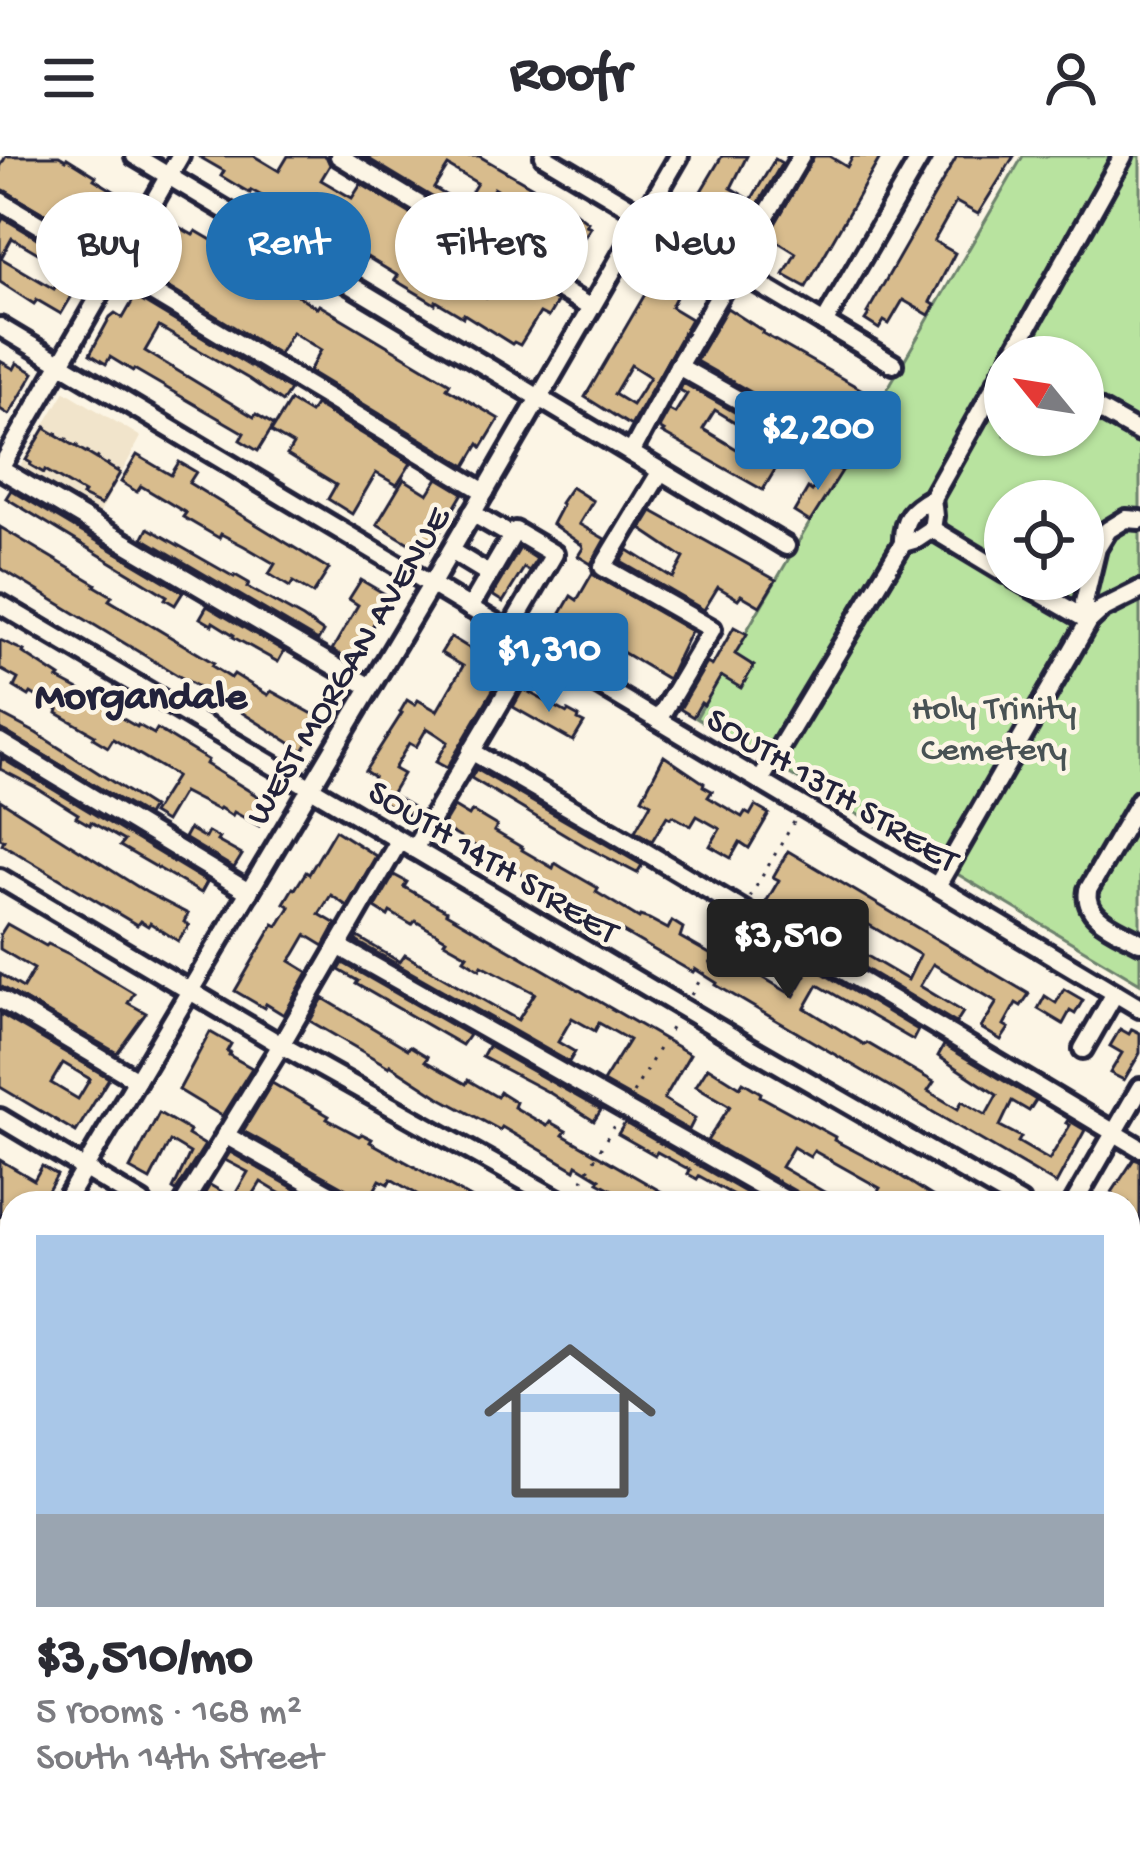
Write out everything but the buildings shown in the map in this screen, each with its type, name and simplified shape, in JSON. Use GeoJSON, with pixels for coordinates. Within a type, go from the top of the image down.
{"type":"FeatureCollection","features":[{"type":"Feature","properties":{"kind":"street"},"geometry":{"type":"LineString","coordinates":[[135,156],[786,546]]}},
{"type":"Feature","properties":{"kind":"street"},"geometry":{"type":"LineString","coordinates":[[160,192],[180,156]]}},
{"type":"Feature","properties":{"kind":"street"},"geometry":{"type":"LineString","coordinates":[[339,156],[591,308]]}},
{"type":"Feature","properties":{"kind":"street"},"geometry":{"type":"LineString","coordinates":[[544,156],[612,197]]}},
{"type":"Feature","properties":{"kind":"street","name":"WEST MORGAN AVENUE"},"geometry":{"type":"LineString","coordinates":[[658,192],[679,156]]}},
{"type":"Feature","properties":{"kind":"street"},"geometry":{"type":"LineString","coordinates":[[777,196],[801,156]]}},
{"type":"Feature","properties":{"kind":"street"},"geometry":{"type":"LineString","coordinates":[[824,322],[921,156]]}},
{"type":"Feature","properties":{"kind":"street"},"geometry":{"type":"LineString","coordinates":[[1023,336],[1122,158],[1140,171]]}},
{"type":"Feature","properties":{"kind":"street"},"geometry":{"type":"LineString","coordinates":[[0,201],[36,222]]}},
{"type":"Feature","properties":{"kind":"street","name":"WEST MORGAN AVENUE"},"geometry":{"type":"LineString","coordinates":[[71,1191],[612,272]]}},
{"type":"Feature","properties":{"kind":"street"},"geometry":{"type":"LineString","coordinates":[[777,294],[893,364]]}},
{"type":"Feature","properties":{"kind":"street"},"geometry":{"type":"LineString","coordinates":[[98,300],[0,469],[370,687]]}},
{"type":"Feature","properties":{"kind":"street"},"geometry":{"type":"LineString","coordinates":[[166,300],[484,492]]}},
{"type":"Feature","properties":{"kind":"street"},"geometry":{"type":"LineString","coordinates":[[631,453],[716,300]]}},
{"type":"Feature","properties":{"kind":"street","name":"SOUTH 13TH STREET"},"geometry":{"type":"LineString","coordinates":[[0,327],[1140,1008]]}},
{"type":"Feature","properties":{"kind":"street"},"geometry":{"type":"LineString","coordinates":[[678,365],[842,458]]}},
{"type":"Feature","properties":{"kind":"street"},"geometry":{"type":"LineString","coordinates":[[760,782],[902,543],[902,530],[912,509],[932,498],[984,405]]}},
{"type":"Feature","properties":{"kind":"street"},"geometry":{"type":"LineString","coordinates":[[1104,412],[1140,433]]}},
{"type":"Feature","properties":{"kind":"street"},"geometry":{"type":"LineString","coordinates":[[658,720],[712,629],[604,566],[661,471]]}},
{"type":"Feature","properties":{"kind":"street"},"geometry":{"type":"LineString","coordinates":[[902,543],[932,529],[932,498]]}},
{"type":"Feature","properties":{"kind":"street"},"geometry":{"type":"LineString","coordinates":[[472,513],[512,536]]}},
{"type":"Feature","properties":{"kind":"street"},"geometry":{"type":"LineString","coordinates":[[1089,621],[1084,602],[1096,548],[1108,530],[1126,519],[1140,520]]}},
{"type":"Feature","properties":{"kind":"street"},"geometry":{"type":"LineString","coordinates":[[932,529],[984,560]]}},
{"type":"Feature","properties":{"kind":"street"},"geometry":{"type":"LineString","coordinates":[[470,608],[514,531],[554,554],[509,631]]}},
{"type":"Feature","properties":{"kind":"street"},"geometry":{"type":"LineString","coordinates":[[451,551],[489,574]]}},
{"type":"Feature","properties":{"kind":"street"},"geometry":{"type":"LineString","coordinates":[[937,886],[1089,621],[1140,590]]}},
{"type":"Feature","properties":{"kind":"street"},"geometry":{"type":"LineString","coordinates":[[1052,600],[1089,621]]}},
{"type":"Feature","properties":{"kind":"street","name":"SOUTH 14TH STREET"},"geometry":{"type":"LineString","coordinates":[[0,604],[999,1191]]}},
{"type":"Feature","properties":{"kind":"street"},"geometry":{"type":"LineString","coordinates":[[191,1191],[338,946],[471,751],[533,646]]}},
{"type":"Feature","properties":{"kind":"street"},"geometry":{"type":"LineString","coordinates":[[0,742],[248,892]]}},
{"type":"Feature","properties":{"kind":"street"},"geometry":{"type":"LineString","coordinates":[[471,751],[1140,1148]]}},
{"type":"Feature","properties":{"kind":"street"},"geometry":{"type":"LineString","coordinates":[[1140,800],[1086,899],[1091,913],[1140,942]]}},
{"type":"Feature","properties":{"kind":"street"},"geometry":{"type":"LineString","coordinates":[[0,878],[281,1045],[543,1191]]}},
{"type":"Feature","properties":{"kind":"street"},"geometry":{"type":"LineString","coordinates":[[338,946],[769,1191]]}},
{"type":"Feature","properties":{"kind":"street"},"geometry":{"type":"LineString","coordinates":[[1083,1049],[1115,993]]}},
{"type":"Feature","properties":{"kind":"street"},"geometry":{"type":"LineString","coordinates":[[0,999],[137,1080]]}},
{"type":"Feature","properties":{"kind":"street"},"geometry":{"type":"LineString","coordinates":[[1081,1191],[1140,1088]]}},
{"type":"Feature","properties":{"kind":"street"},"geometry":{"type":"LineString","coordinates":[[0,1118],[122,1191]]}},
{"type":"Feature","properties":{"kind":"street"},"geometry":{"type":"LineString","coordinates":[[225,1135],[325,1191]]}},
{"type":"Feature","properties":{"kind":"path"},"geometry":{"type":"LineString","coordinates":[[44,425],[120,471]]}},
{"type":"Feature","properties":{"kind":"shaded area"},"geometry":{"type":"Polygon","coordinates":[[[65,391],[141,437],[97,518],[18,470],[65,391]]]}},
{"type":"Feature","properties":{"kind":"green space","name":"Holy Trinity Cemetery"},"geometry":{"type":"Polygon","coordinates":[[[1023,156],[1140,156],[1140,983],[696,718],[1023,156]]]}},
{"type":"Feature","properties":{"kind":"district","name":"Morgandale"},"geometry":{"type":"Point","coordinates":[141,692]}}]}
